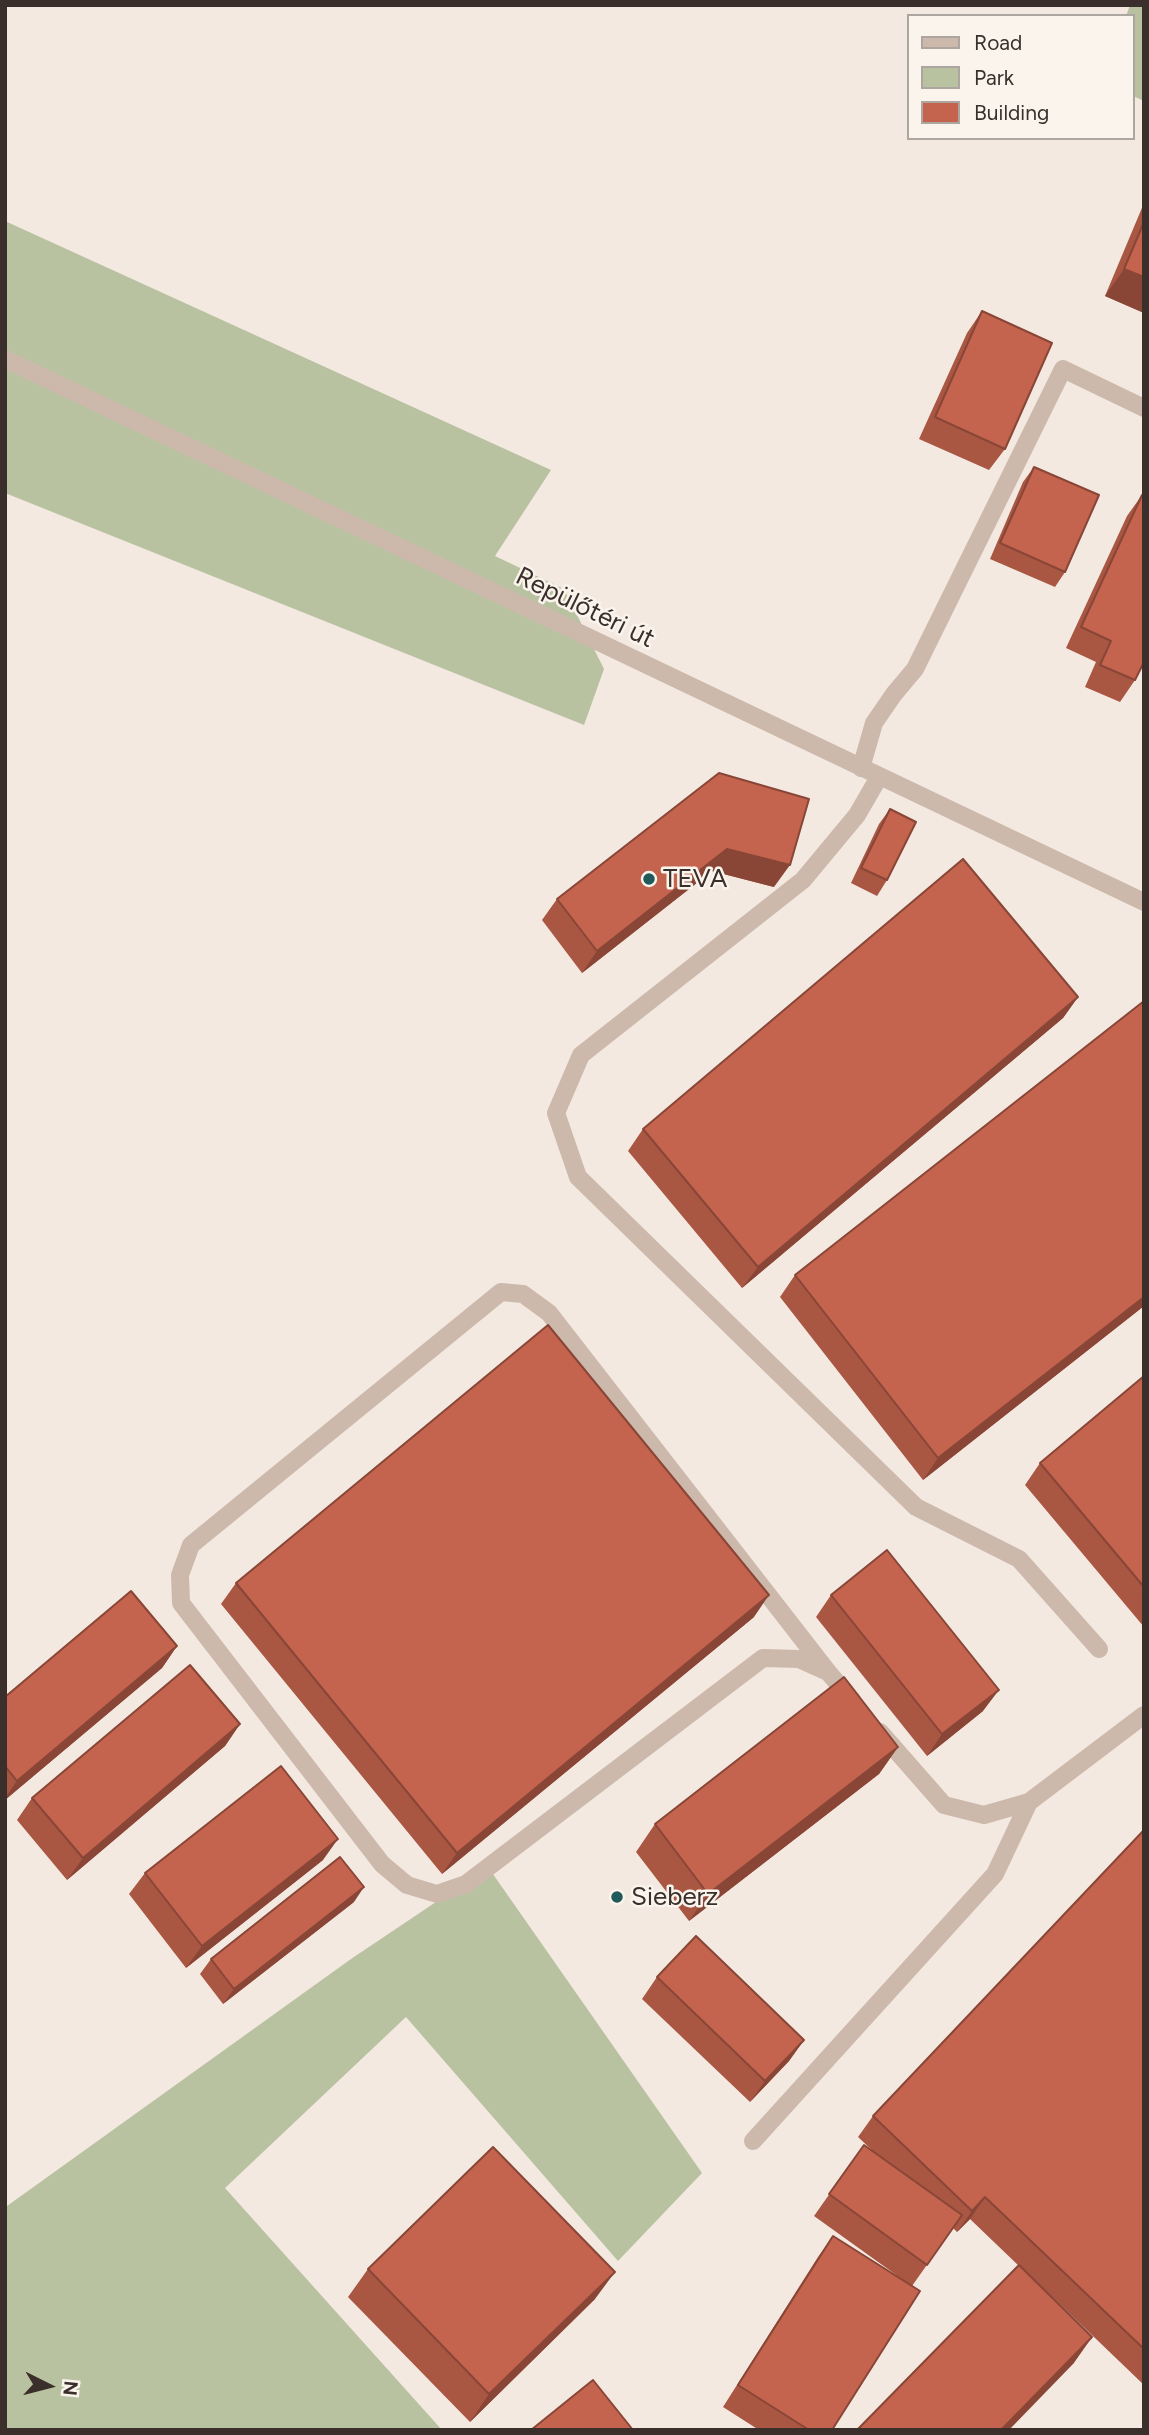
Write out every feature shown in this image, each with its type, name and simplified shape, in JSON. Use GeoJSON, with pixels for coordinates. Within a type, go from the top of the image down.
{"type":"FeatureCollection","features":[{"type":"Feature","properties":{"kind":"street","name":"Repülőtéri út"},"geometry":{"type":"LineString","coordinates":[[5,359],[1144,902]]}},
{"type":"Feature","properties":{"kind":"street"},"geometry":{"type":"LineString","coordinates":[[861,768],[874,723],[915,669],[1063,369],[1144,408]]}},
{"type":"Feature","properties":{"kind":"street"},"geometry":{"type":"LineString","coordinates":[[879,777],[857,815],[803,880],[582,1055],[556,1113],[578,1177],[916,1507],[1019,1559],[1099,1649]]}},
{"type":"Feature","properties":{"kind":"street"},"geometry":{"type":"LineString","coordinates":[[828,1672],[799,1659],[763,1658],[466,1884],[438,1894],[407,1885],[382,1864],[181,1603],[180,1576],[191,1545],[501,1292],[523,1294],[548,1313],[828,1672],[944,1804],[984,1815],[1029,1802],[1144,1715]]}},
{"type":"Feature","properties":{"kind":"street"},"geometry":{"type":"LineString","coordinates":[[753,2141],[995,1874],[1029,1802]]}},
{"type":"Feature","properties":{"kind":"green space"},"geometry":{"type":"Polygon","coordinates":[[[1130,5],[1144,5],[1144,101],[1135,97],[1135,14],[1127,14],[1130,5]]]}},
{"type":"Feature","properties":{"kind":"green space"},"geometry":{"type":"Polygon","coordinates":[[[5,221],[551,470],[495,556],[564,589],[604,669],[584,725],[5,493],[5,221]]]}},
{"type":"Feature","properties":{"kind":"green space"},"geometry":{"type":"Polygon","coordinates":[[[488,1867],[702,2173],[618,2261],[406,2017],[225,2188],[442,2430],[5,2430],[5,2204],[7,2206],[351,1959],[488,1867]]]}},
{"type":"Feature","properties":{"kind":"building"},"geometry":{"type":"Polygon","coordinates":[[[1144,222],[1144,277],[1124,269],[1144,222]]]}},
{"type":"Feature","properties":{"kind":"building"},"geometry":{"type":"Polygon","coordinates":[[[982,311],[1052,343],[1005,449],[935,417],[982,311]]]}},
{"type":"Feature","properties":{"kind":"building"},"geometry":{"type":"Polygon","coordinates":[[[1034,467],[1099,495],[1065,572],[1000,543],[1034,467]]]}},
{"type":"Feature","properties":{"kind":"building"},"geometry":{"type":"Polygon","coordinates":[[[1142,495],[1144,662],[1135,680],[1100,665],[1111,641],[1081,627],[1142,495]]]}},
{"type":"Feature","properties":{"kind":"building","name":"TEVA"},"geometry":{"type":"Polygon","coordinates":[[[719,773],[809,799],[790,865],[727,849],[597,951],[557,899],[719,773]]]}},
{"type":"Feature","properties":{"kind":"building"},"geometry":{"type":"Polygon","coordinates":[[[890,809],[916,822],[887,880],[861,868],[890,809]]]}},
{"type":"Feature","properties":{"kind":"building"},"geometry":{"type":"Polygon","coordinates":[[[963,859],[1078,997],[758,1267],[643,1129],[963,859]]]}},
{"type":"Feature","properties":{"kind":"building"},"geometry":{"type":"Polygon","coordinates":[[[1144,1001],[1144,1297],[938,1458],[795,1275],[1144,1001]]]}},
{"type":"Feature","properties":{"kind":"building"},"geometry":{"type":"Polygon","coordinates":[[[548,1325],[769,1595],[457,1853],[236,1583],[548,1325]]]}},
{"type":"Feature","properties":{"kind":"building"},"geometry":{"type":"Polygon","coordinates":[[[1144,1376],[1144,1587],[1040,1463],[1144,1376]]]}},
{"type":"Feature","properties":{"kind":"building"},"geometry":{"type":"Polygon","coordinates":[[[887,1550],[999,1690],[942,1734],[831,1595],[887,1550]]]}},
{"type":"Feature","properties":{"kind":"building"},"geometry":{"type":"Polygon","coordinates":[[[131,1591],[177,1646],[17,1781],[5,1766],[5,1697],[131,1591]]]}},
{"type":"Feature","properties":{"kind":"building"},"geometry":{"type":"Polygon","coordinates":[[[190,1665],[240,1724],[83,1858],[32,1798],[190,1665]]]}},
{"type":"Feature","properties":{"kind":"building"},"geometry":{"type":"Polygon","coordinates":[[[844,1677],[898,1747],[708,1894],[655,1824],[844,1677]]]}},
{"type":"Feature","properties":{"kind":"building"},"geometry":{"type":"Polygon","coordinates":[[[281,1766],[338,1839],[202,1946],[145,1873],[281,1766]]]}},
{"type":"Feature","properties":{"kind":"building"},"geometry":{"type":"Polygon","coordinates":[[[1144,1830],[1144,2349],[985,2197],[972,2211],[873,2116],[1144,1830]]]}},
{"type":"Feature","properties":{"kind":"building"},"geometry":{"type":"Polygon","coordinates":[[[340,1857],[364,1887],[234,1989],[211,1959],[340,1857]]]}},
{"type":"Feature","properties":{"kind":"building"},"geometry":{"type":"Polygon","coordinates":[[[696,1936],[804,2040],[765,2081],[657,1977],[696,1936]]]}},
{"type":"Feature","properties":{"kind":"building"},"geometry":{"type":"Polygon","coordinates":[[[864,2145],[962,2215],[927,2265],[829,2194],[864,2145]]]}},
{"type":"Feature","properties":{"kind":"building"},"geometry":{"type":"Polygon","coordinates":[[[493,2147],[615,2272],[489,2394],[368,2269],[493,2147]]]}},
{"type":"Feature","properties":{"kind":"building"},"geometry":{"type":"Polygon","coordinates":[[[833,2236],[920,2291],[832,2430],[809,2430],[738,2385],[833,2236]]]}},
{"type":"Feature","properties":{"kind":"building"},"geometry":{"type":"Polygon","coordinates":[[[1019,2265],[1092,2337],[1001,2430],[857,2430],[1019,2265]]]}},
{"type":"Feature","properties":{"kind":"building"},"geometry":{"type":"Polygon","coordinates":[[[593,2380],[633,2430],[531,2430],[593,2380]]]}},
{"type":"Feature","properties":{"kind":"place","name":"TEVA"},"geometry":{"type":"Point","coordinates":[649,879]}},
{"type":"Feature","properties":{"kind":"place","name":"Sieberz"},"geometry":{"type":"Point","coordinates":[617,1897]}}]}
